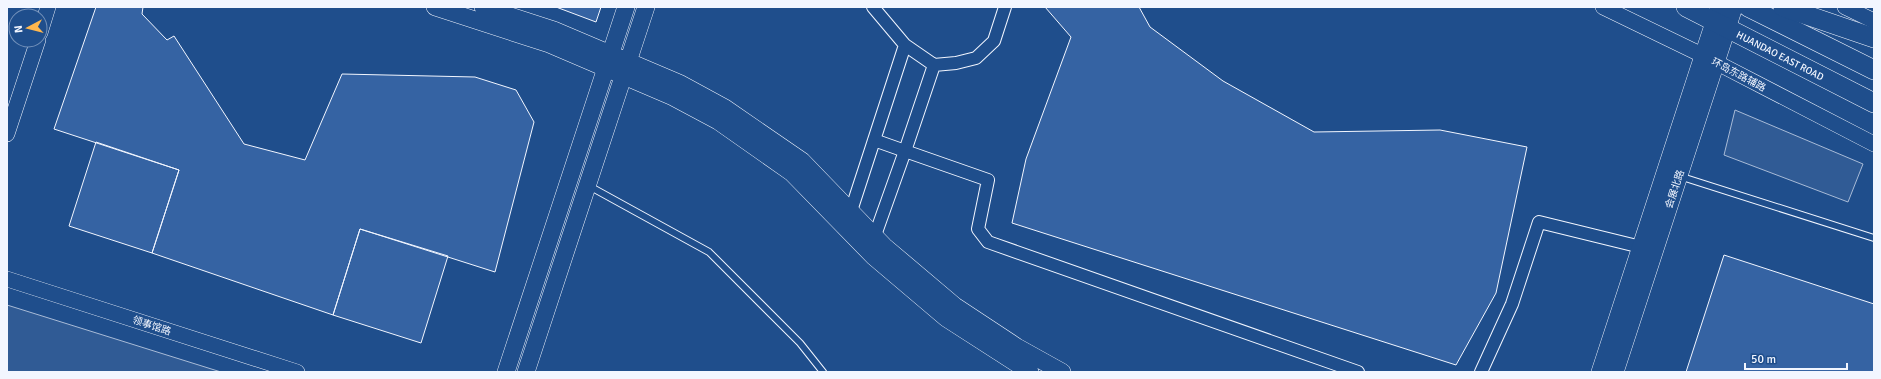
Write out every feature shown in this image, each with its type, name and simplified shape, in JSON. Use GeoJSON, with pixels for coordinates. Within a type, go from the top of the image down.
{"type":"FeatureCollection","features":[{"type":"Feature","properties":{"kind":"main road"},"geometry":{"type":"LineString","coordinates":[[435,7],[549,44],[608,61]]}},
{"type":"Feature","properties":{"kind":"main road"},"geometry":{"type":"LineString","coordinates":[[483,7],[554,30],[696,108],[739,135],[792,172],[846,228],[872,244],[955,306],[1016,347],[1062,372]]}},
{"type":"Feature","properties":{"kind":"main road"},"geometry":{"type":"LineString","coordinates":[[506,372],[626,7]]}},
{"type":"Feature","properties":{"kind":"main road"},"geometry":{"type":"LineString","coordinates":[[526,372],[646,7]]}},
{"type":"Feature","properties":{"kind":"main road","name":"HUANDAO EAST ROAD"},"geometry":{"type":"LineString","coordinates":[[1686,7],[1720,19],[1754,43],[1874,103]]}},
{"type":"Feature","properties":{"kind":"main road","name":"会展北路"},"geometry":{"type":"LineString","coordinates":[[1615,372],[1679,176],[1720,19],[1734,7]]}},
{"type":"Feature","properties":{"kind":"main road"},"geometry":{"type":"LineString","coordinates":[[1748,7],[1874,70]]}},
{"type":"Feature","properties":{"kind":"main road"},"geometry":{"type":"LineString","coordinates":[[1783,7],[1874,38]]}},
{"type":"Feature","properties":{"kind":"main road"},"geometry":{"type":"LineString","coordinates":[[1754,43],[1766,16]]}},
{"type":"Feature","properties":{"kind":"main road","name":"会展北路"},"geometry":{"type":"LineString","coordinates":[[1600,372],[1641,247],[1709,59]]}},
{"type":"Feature","properties":{"kind":"main road"},"geometry":{"type":"LineString","coordinates":[[625,69],[679,84],[725,108],[802,161],[821,179],[851,212],[872,244],[946,318],[1030,372]]}},
{"type":"Feature","properties":{"kind":"street"},"geometry":{"type":"LineString","coordinates":[[873,7],[905,45],[934,65],[956,64],[976,58],[994,41],[1005,7]]}},
{"type":"Feature","properties":{"kind":"street","name":"环岛东路辅路"},"geometry":{"type":"LineString","coordinates":[[1603,7],[1709,59],[1874,144]]}},
{"type":"Feature","properties":{"kind":"street"},"geometry":{"type":"LineString","coordinates":[[1845,7],[1874,21]]}},
{"type":"Feature","properties":{"kind":"street"},"geometry":{"type":"LineString","coordinates":[[846,228],[905,45]]}},
{"type":"Feature","properties":{"kind":"street"},"geometry":{"type":"LineString","coordinates":[[7,134],[35,48]]}},
{"type":"Feature","properties":{"kind":"street"},"geometry":{"type":"LineString","coordinates":[[872,244],[934,65]]}},
{"type":"Feature","properties":{"kind":"street"},"geometry":{"type":"LineString","coordinates":[[874,140],[988,180],[978,229],[988,242],[1358,372]]}},
{"type":"Feature","properties":{"kind":"street"},"geometry":{"type":"LineString","coordinates":[[1481,372],[1512,304],[1539,222],[1641,247]]}},
{"type":"Feature","properties":{"kind":"street","name":"领事馆路"},"geometry":{"type":"LineString","coordinates":[[7,278],[297,372]]}},
{"type":"Feature","properties":{"kind":"lane"},"geometry":{"type":"LineString","coordinates":[[1679,176],[1874,238]]}},
{"type":"Feature","properties":{"kind":"lane"},"geometry":{"type":"LineString","coordinates":[[587,185],[709,252],[800,343],[823,372]]}},
{"type":"Feature","properties":{"kind":"shaded area"},"geometry":{"type":"Polygon","coordinates":[[[1735,110],[1863,164],[1848,202],[1724,155],[1735,110]]]}},
{"type":"Feature","properties":{"kind":"shaded area"},"geometry":{"type":"Polygon","coordinates":[[[7,305],[221,372],[7,372],[7,305]]]}},
{"type":"Feature","properties":{"kind":"building"},"geometry":{"type":"Polygon","coordinates":[[[96,7],[143,7],[142,14],[167,40],[174,36],[244,144],[305,160],[342,74],[475,77],[516,90],[534,122],[495,272],[360,229],[333,315],[152,253],[179,170],[54,129],[96,7]]]}},
{"type":"Feature","properties":{"kind":"building"},"geometry":{"type":"Polygon","coordinates":[[[556,7],[601,7],[596,22],[556,7]]]}},
{"type":"Feature","properties":{"kind":"building"},"geometry":{"type":"Polygon","coordinates":[[[1045,7],[1139,7],[1150,27],[1223,81],[1314,132],[1440,130],[1527,147],[1496,293],[1456,365],[1012,223],[1026,159],[1071,37],[1045,7]]]}},
{"type":"Feature","properties":{"kind":"building"},"geometry":{"type":"Polygon","coordinates":[[[96,142],[179,170],[152,253],[69,226],[96,142]]]}},
{"type":"Feature","properties":{"kind":"building"},"geometry":{"type":"Polygon","coordinates":[[[360,229],[448,256],[421,343],[333,315],[360,229]]]}},
{"type":"Feature","properties":{"kind":"building"},"geometry":{"type":"Polygon","coordinates":[[[1724,255],[1874,304],[1874,372],[1686,372],[1724,255]]]}}]}
